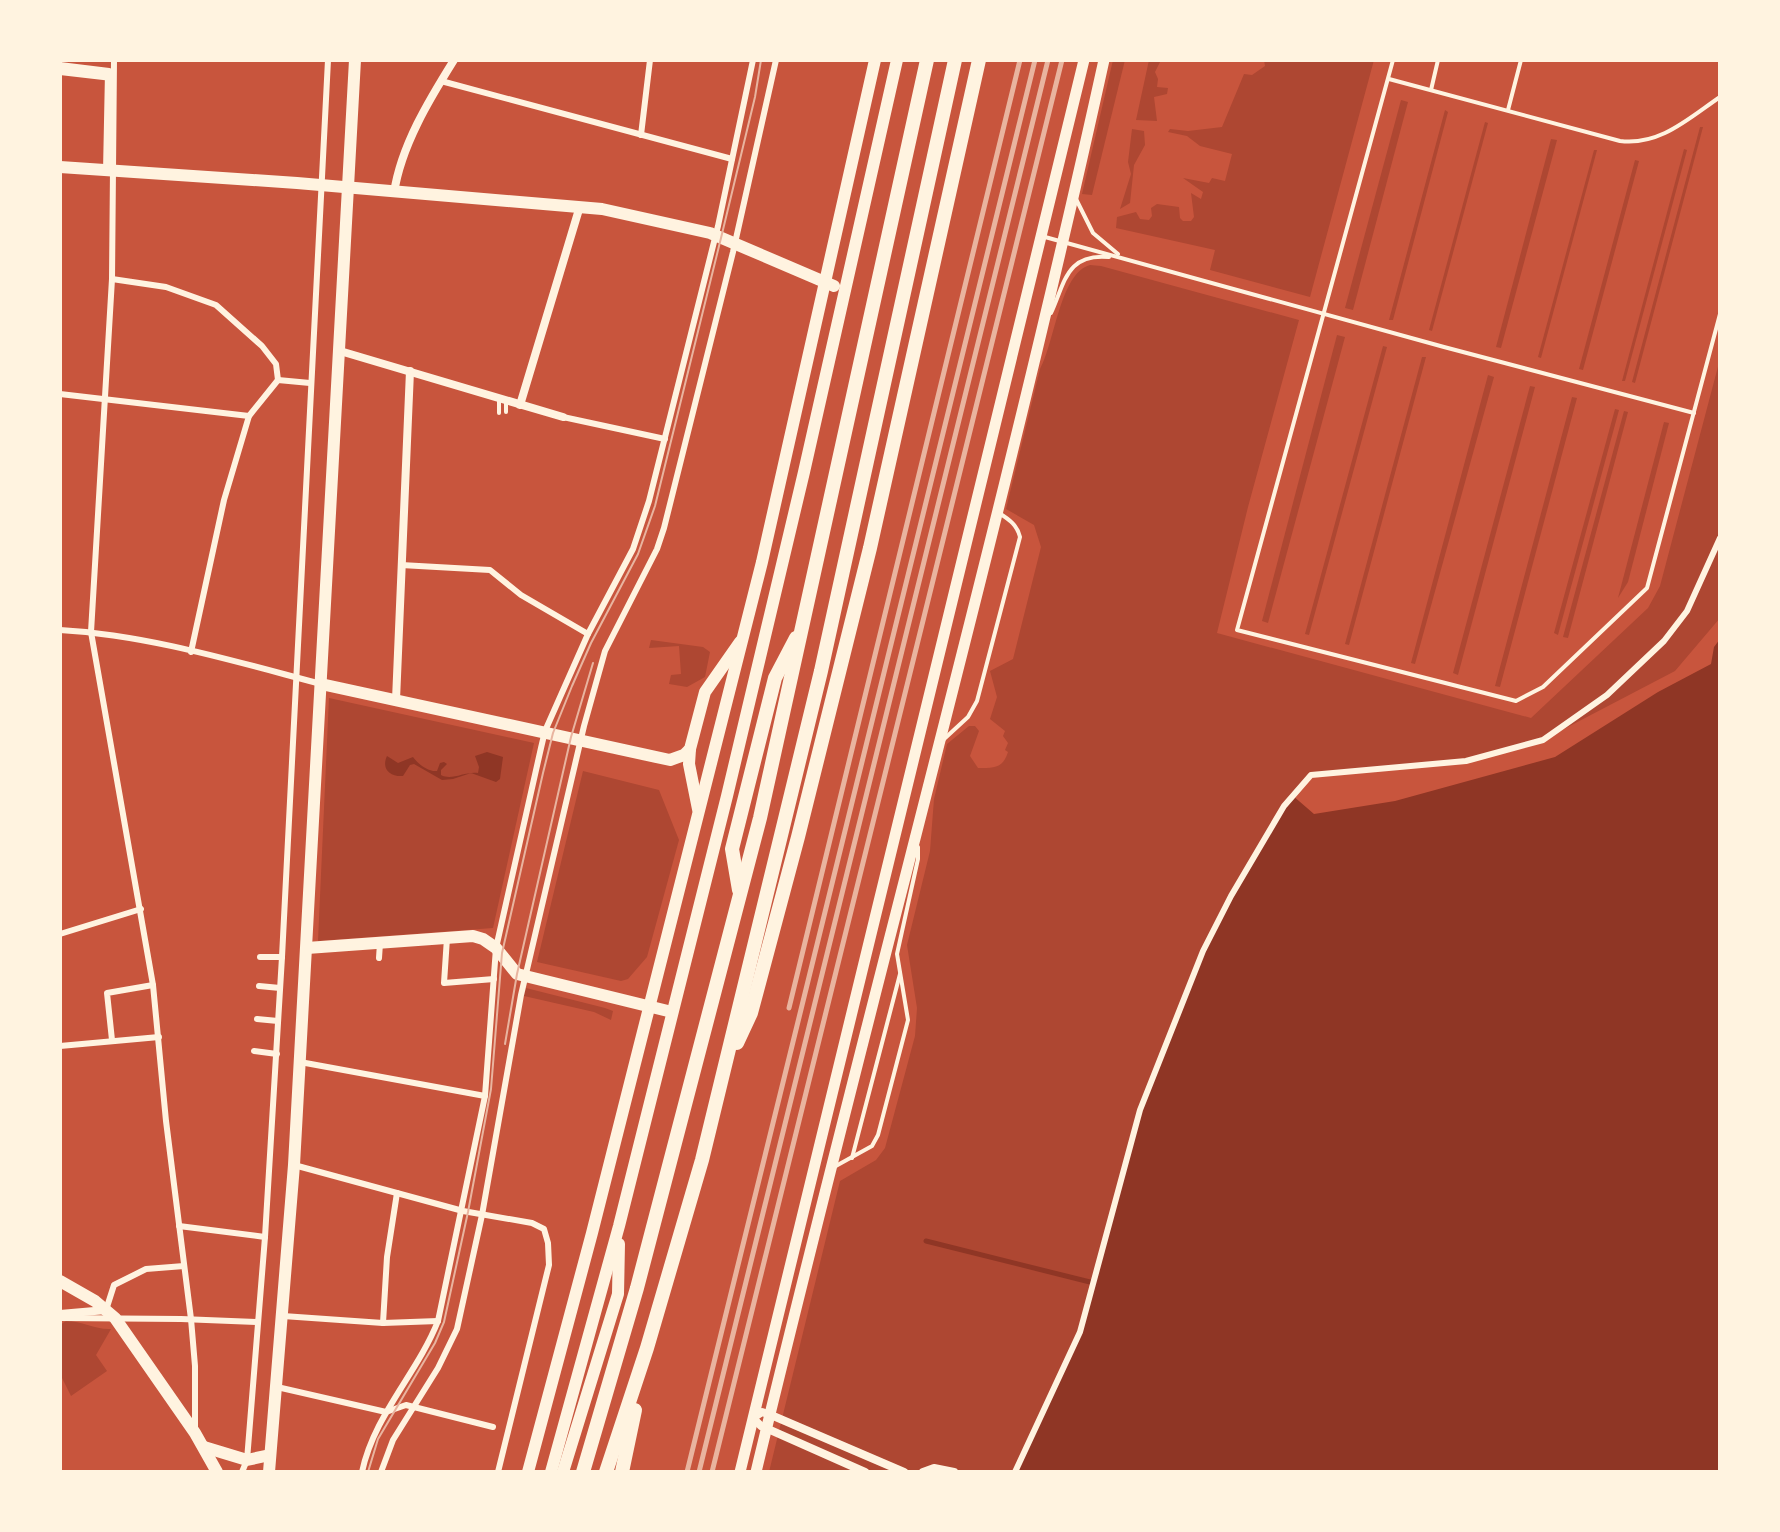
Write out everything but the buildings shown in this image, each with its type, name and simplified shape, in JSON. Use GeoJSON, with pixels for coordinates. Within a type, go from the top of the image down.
{"type":"FeatureCollection","features":[{"type":"Feature","properties":{"kind":"highway"},"geometry":{"type":"LineString","coordinates":[[583,1472],[637,1288],[739,896],[805,620],[927,60]]}},
{"type":"Feature","properties":{"kind":"highway"},"geometry":{"type":"LineString","coordinates":[[606,1472],[683,1230],[722,1076],[821,671],[955,60]]}},
{"type":"Feature","properties":{"kind":"highway"},"geometry":{"type":"LineString","coordinates":[[722,1076],[751,1013],[798,837],[870,548],[979,60]]}},
{"type":"Feature","properties":{"kind":"highway"},"geometry":{"type":"LineString","coordinates":[[622,1472],[647,1348]]}},
{"type":"Feature","properties":{"kind":"main road"},"geometry":{"type":"LineString","coordinates":[[269,1472],[300,1062],[310,982],[307,948],[355,60]]}},
{"type":"Feature","properties":{"kind":"main road"},"geometry":{"type":"LineString","coordinates":[[528,1472],[599,1208],[743,638],[875,60]]}},
{"type":"Feature","properties":{"kind":"main road"},"geometry":{"type":"LineString","coordinates":[[551,1472],[619,1226],[745,719],[897,60]]}},
{"type":"Feature","properties":{"kind":"main road"},"geometry":{"type":"LineString","coordinates":[[740,1472],[1084,60]]}},
{"type":"Feature","properties":{"kind":"main road"},"geometry":{"type":"LineString","coordinates":[[756,1472],[997,511],[1104,60]]}},
{"type":"Feature","properties":{"kind":"main road"},"geometry":{"type":"LineString","coordinates":[[60,167],[580,206],[649,218],[716,236],[844,289]]}},
{"type":"Feature","properties":{"kind":"main road"},"geometry":{"type":"LineString","coordinates":[[699,812],[689,764],[690,749],[705,692],[743,638]]}},
{"type":"Feature","properties":{"kind":"main road"},"geometry":{"type":"LineString","coordinates":[[321,684],[670,760],[690,749]]}},
{"type":"Feature","properties":{"kind":"main road"},"geometry":{"type":"LineString","coordinates":[[307,948],[416,943],[473,936],[496,948],[517,974],[672,1012]]}},
{"type":"Feature","properties":{"kind":"main road"},"geometry":{"type":"LineString","coordinates":[[563,1472],[618,1294],[619,1226]]}},
{"type":"Feature","properties":{"kind":"main road"},"geometry":{"type":"LineString","coordinates":[[60,1281],[111,1314],[195,1433],[217,1472]]}},
{"type":"Feature","properties":{"kind":"main road"},"geometry":{"type":"LineString","coordinates":[[204,1447],[244,1466],[270,1455]]}},
{"type":"Feature","properties":{"kind":"street"},"geometry":{"type":"LineString","coordinates":[[114,60],[109,172],[112,279],[91,632],[153,985],[191,1319],[195,1433]]}},
{"type":"Feature","properties":{"kind":"street"},"geometry":{"type":"LineString","coordinates":[[244,1466],[265,1237],[277,1054],[328,60]]}},
{"type":"Feature","properties":{"kind":"street"},"geometry":{"type":"LineString","coordinates":[[394,193],[399,168],[412,137],[454,60]]}},
{"type":"Feature","properties":{"kind":"street"},"geometry":{"type":"LineString","coordinates":[[641,135],[650,60]]}},
{"type":"Feature","properties":{"kind":"street"},"geometry":{"type":"LineString","coordinates":[[362,1472],[376,1429],[429,1344],[438,1321],[485,1096],[496,948],[545,731],[588,634],[633,549],[665,439],[716,236],[753,60]]}},
{"type":"Feature","properties":{"kind":"street"},"geometry":{"type":"LineString","coordinates":[[381,1472],[389,1448],[438,1368],[457,1329],[482,1215],[525,976],[580,739],[605,651],[657,549],[735,243],[776,60]]}},
{"type":"Feature","properties":{"kind":"street"},"geometry":{"type":"LineString","coordinates":[[60,69],[109,72],[111,78]]}},
{"type":"Feature","properties":{"kind":"street"},"geometry":{"type":"LineString","coordinates":[[441,81],[732,159]]}},
{"type":"Feature","properties":{"kind":"street"},"geometry":{"type":"LineString","coordinates":[[520,405],[580,206]]}},
{"type":"Feature","properties":{"kind":"street"},"geometry":{"type":"LineString","coordinates":[[112,279],[166,287],[216,305],[262,346],[276,364],[278,380],[249,416],[224,500],[191,652]]}},
{"type":"Feature","properties":{"kind":"street"},"geometry":{"type":"LineString","coordinates":[[340,351],[563,417],[665,439]]}},
{"type":"Feature","properties":{"kind":"street"},"geometry":{"type":"LineString","coordinates":[[396,700],[410,371]]}},
{"type":"Feature","properties":{"kind":"street"},"geometry":{"type":"LineString","coordinates":[[278,380],[310,383]]}},
{"type":"Feature","properties":{"kind":"street"},"geometry":{"type":"LineString","coordinates":[[60,394],[249,416]]}},
{"type":"Feature","properties":{"kind":"street"},"geometry":{"type":"LineString","coordinates":[[1015,1472],[1080,1332],[1140,1110],[1203,951],[1254,855],[1299,786],[1311,775],[1466,761],[1543,740],[1607,695],[1664,641],[1687,611],[1720,538]]}},
{"type":"Feature","properties":{"kind":"street"},"geometry":{"type":"LineString","coordinates":[[401,565],[490,570],[521,595],[588,634]]}},
{"type":"Feature","properties":{"kind":"street"},"geometry":{"type":"LineString","coordinates":[[60,630],[91,632],[191,652],[321,684]]}},
{"type":"Feature","properties":{"kind":"street"},"geometry":{"type":"LineString","coordinates":[[60,934],[141,909]]}},
{"type":"Feature","properties":{"kind":"street"},"geometry":{"type":"LineString","coordinates":[[447,938],[444,983],[494,979]]}},
{"type":"Feature","properties":{"kind":"street"},"geometry":{"type":"LineString","coordinates":[[379,958],[380,943]]}},
{"type":"Feature","properties":{"kind":"street"},"geometry":{"type":"LineString","coordinates":[[260,957],[282,957]]}},
{"type":"Feature","properties":{"kind":"street"},"geometry":{"type":"LineString","coordinates":[[112,1040],[107,993],[153,985]]}},
{"type":"Feature","properties":{"kind":"street"},"geometry":{"type":"LineString","coordinates":[[259,986],[280,988]]}},
{"type":"Feature","properties":{"kind":"street"},"geometry":{"type":"LineString","coordinates":[[257,1019],[278,1021]]}},
{"type":"Feature","properties":{"kind":"street"},"geometry":{"type":"LineString","coordinates":[[60,1046],[159,1037]]}},
{"type":"Feature","properties":{"kind":"street"},"geometry":{"type":"LineString","coordinates":[[254,1051],[277,1054]]}},
{"type":"Feature","properties":{"kind":"street"},"geometry":{"type":"LineString","coordinates":[[300,1062],[485,1096]]}},
{"type":"Feature","properties":{"kind":"street"},"geometry":{"type":"LineString","coordinates":[[294,1165],[463,1211],[539,1225],[544,1229],[549,1265],[498,1472]]}},
{"type":"Feature","properties":{"kind":"street"},"geometry":{"type":"LineString","coordinates":[[383,1323],[387,1257],[397,1193]]}},
{"type":"Feature","properties":{"kind":"street"},"geometry":{"type":"LineString","coordinates":[[179,1226],[265,1237]]}},
{"type":"Feature","properties":{"kind":"street"},"geometry":{"type":"LineString","coordinates":[[111,1314],[114,1285],[146,1269],[184,1266]]}},
{"type":"Feature","properties":{"kind":"street"},"geometry":{"type":"LineString","coordinates":[[60,1316],[111,1314],[258,1322]]}},
{"type":"Feature","properties":{"kind":"street"},"geometry":{"type":"LineString","coordinates":[[283,1316],[383,1323],[438,1321]]}},
{"type":"Feature","properties":{"kind":"street"},"geometry":{"type":"LineString","coordinates":[[277,1387],[386,1412],[406,1405],[493,1427]]}},
{"type":"Feature","properties":{"kind":"street"},"geometry":{"type":"LineString","coordinates":[[865,1472],[767,1429],[753,1418],[762,1412],[771,1415],[904,1472]]}},
{"type":"Feature","properties":{"kind":"street"},"geometry":{"type":"LineString","coordinates":[[923,1472],[934,1468],[954,1472]]}},
{"type":"Feature","properties":{"kind":"lane"},"geometry":{"type":"LineString","coordinates":[[1393,60],[1237,630],[1516,701],[1543,687],[1647,588],[1720,314]]}},
{"type":"Feature","properties":{"kind":"lane"},"geometry":{"type":"LineString","coordinates":[[1431,90],[1438,60]]}},
{"type":"Feature","properties":{"kind":"lane"},"geometry":{"type":"LineString","coordinates":[[1508,110],[1521,60]]}},
{"type":"Feature","properties":{"kind":"lane"},"geometry":{"type":"LineString","coordinates":[[1389,79],[1620,141],[1639,143],[1667,133],[1720,97]]}},
{"type":"Feature","properties":{"kind":"lane"},"geometry":{"type":"LineString","coordinates":[[1073,191],[1093,233],[1123,258]]}},
{"type":"Feature","properties":{"kind":"lane"},"geometry":{"type":"LineString","coordinates":[[1043,236],[1694,413]]}},
{"type":"Feature","properties":{"kind":"lane"},"geometry":{"type":"LineString","coordinates":[[1037,342],[1062,282],[1071,269],[1081,260],[1094,255],[1123,258]]}},
{"type":"Feature","properties":{"kind":"lane"},"geometry":{"type":"LineString","coordinates":[[503,400],[506,412]]}},
{"type":"Feature","properties":{"kind":"lane"},"geometry":{"type":"LineString","coordinates":[[499,413],[503,400]]}},
{"type":"Feature","properties":{"kind":"lane"},"geometry":{"type":"LineString","coordinates":[[938,744],[968,717],[977,701],[1020,537],[1012,521],[997,511]]}},
{"type":"Feature","properties":{"kind":"lane"},"geometry":{"type":"LineString","coordinates":[[832,1168],[872,1146],[882,1123],[908,1020],[897,954],[918,859],[917,824]]}},
{"type":"Feature","properties":{"kind":"lane"},"geometry":{"type":"LineString","coordinates":[[852,1158],[900,972]]}},
{"type":"Feature","properties":{"kind":"shaded area"},"geometry":{"type":"Polygon","coordinates":[[[1113,60],[1125,60],[1092,195],[1082,194],[1113,60]]]}},
{"type":"Feature","properties":{"kind":"shaded area"},"geometry":{"type":"Polygon","coordinates":[[[1149,60],[1161,60],[1155,72],[1157,87],[1168,88],[1167,94],[1154,97],[1157,121],[1136,120],[1149,60]]]}},
{"type":"Feature","properties":{"kind":"shaded area"},"geometry":{"type":"Polygon","coordinates":[[[1264,60],[1374,60],[1310,297],[1210,270],[1215,250],[1116,228],[1117,217],[1136,212],[1140,219],[1149,220],[1151,208],[1157,204],[1179,207],[1180,218],[1191,221],[1194,217],[1191,193],[1201,199],[1203,192],[1183,178],[1209,183],[1212,178],[1225,181],[1232,154],[1200,146],[1187,136],[1168,132],[1170,129],[1188,131],[1222,127],[1244,74],[1252,75],[1265,66],[1264,60]]]}},
{"type":"Feature","properties":{"kind":"shaded area"},"geometry":{"type":"Polygon","coordinates":[[[1401,100],[1408,102],[1353,310],[1345,308],[1401,100]]]}},
{"type":"Feature","properties":{"kind":"shaded area"},"geometry":{"type":"Polygon","coordinates":[[[1445,110],[1448,112],[1393,320],[1389,320],[1445,110]]]}},
{"type":"Feature","properties":{"kind":"shaded area"},"geometry":{"type":"Polygon","coordinates":[[[1485,122],[1488,123],[1432,331],[1429,330],[1485,122]]]}},
{"type":"Feature","properties":{"kind":"shaded area"},"geometry":{"type":"Polygon","coordinates":[[[1700,127],[1703,127],[1635,383],[1632,382],[1700,127]]]}},
{"type":"Feature","properties":{"kind":"shaded area"},"geometry":{"type":"Polygon","coordinates":[[[1132,129],[1144,131],[1145,145],[1134,165],[1130,203],[1120,209],[1131,174],[1128,162],[1132,129]]]}},
{"type":"Feature","properties":{"kind":"shaded area"},"geometry":{"type":"Polygon","coordinates":[[[1551,139],[1557,140],[1501,348],[1496,347],[1551,139]]]}},
{"type":"Feature","properties":{"kind":"shaded area"},"geometry":{"type":"Polygon","coordinates":[[[1684,149],[1687,150],[1625,381],[1622,381],[1684,149]]]}},
{"type":"Feature","properties":{"kind":"shaded area"},"geometry":{"type":"Polygon","coordinates":[[[1594,150],[1597,150],[1541,358],[1538,357],[1594,150]]]}},
{"type":"Feature","properties":{"kind":"shaded area"},"geometry":{"type":"Polygon","coordinates":[[[1635,160],[1639,161],[1583,370],[1579,369],[1635,160]]]}},
{"type":"Feature","properties":{"kind":"shaded area"},"geometry":{"type":"Polygon","coordinates":[[[1090,265],[1299,320],[1217,633],[1531,718],[1648,608],[1660,586],[1720,359],[1720,618],[1675,671],[1543,740],[1466,761],[1311,775],[1299,786],[1080,1332],[1015,1472],[769,1472],[840,1181],[876,1160],[885,1148],[915,1036],[917,1008],[907,945],[930,851],[934,799],[947,744],[969,726],[975,726],[979,731],[970,756],[978,768],[998,766],[1008,752],[1005,750],[1008,743],[1003,736],[1005,731],[990,719],[997,697],[990,671],[1013,659],[1041,547],[1034,525],[1006,509],[1040,369],[1059,310],[1072,281],[1090,265]]]}},
{"type":"Feature","properties":{"kind":"shaded area"},"geometry":{"type":"Polygon","coordinates":[[[1337,335],[1345,337],[1268,623],[1262,621],[1337,335]]]}},
{"type":"Feature","properties":{"kind":"shaded area"},"geometry":{"type":"Polygon","coordinates":[[[1383,346],[1387,347],[1309,635],[1305,634],[1383,346]]]}},
{"type":"Feature","properties":{"kind":"shaded area"},"geometry":{"type":"Polygon","coordinates":[[[1422,357],[1426,357],[1349,645],[1345,644],[1422,357]]]}},
{"type":"Feature","properties":{"kind":"shaded area"},"geometry":{"type":"Polygon","coordinates":[[[1488,375],[1494,377],[1415,664],[1411,663],[1488,375]]]}},
{"type":"Feature","properties":{"kind":"shaded area"},"geometry":{"type":"Polygon","coordinates":[[[1530,386],[1535,387],[1458,675],[1453,673],[1530,386]]]}},
{"type":"Feature","properties":{"kind":"shaded area"},"geometry":{"type":"Polygon","coordinates":[[[1572,397],[1577,398],[1500,687],[1495,686],[1572,397]]]}},
{"type":"Feature","properties":{"kind":"shaded area"},"geometry":{"type":"Polygon","coordinates":[[[1615,409],[1619,410],[1558,635],[1554,633],[1615,409]]]}},
{"type":"Feature","properties":{"kind":"shaded area"},"geometry":{"type":"Polygon","coordinates":[[[1624,411],[1628,412],[1568,638],[1563,637],[1624,411]]]}},
{"type":"Feature","properties":{"kind":"shaded area"},"geometry":{"type":"Polygon","coordinates":[[[1664,422],[1669,423],[1628,582],[1618,598],[1664,422]]]}},
{"type":"Feature","properties":{"kind":"shaded area"},"geometry":{"type":"Polygon","coordinates":[[[1720,639],[1720,1472],[1015,1472],[1080,1332],[1140,1110],[1203,951],[1292,795],[1314,814],[1395,801],[1555,757],[1658,692],[1711,664],[1714,647],[1720,639]]]}},
{"type":"Feature","properties":{"kind":"shaded area"},"geometry":{"type":"Polygon","coordinates":[[[651,640],[703,647],[710,652],[705,677],[687,687],[669,684],[671,675],[681,674],[679,646],[649,648],[651,640]]]}},
{"type":"Feature","properties":{"kind":"shaded area"},"geometry":{"type":"Polygon","coordinates":[[[329,698],[534,743],[493,928],[318,941],[329,698]]]}},
{"type":"Feature","properties":{"kind":"shaded area"},"geometry":{"type":"Polygon","coordinates":[[[487,752],[503,757],[500,779],[496,782],[471,773],[478,773],[475,756],[487,752]]]}},
{"type":"Feature","properties":{"kind":"shaded area"},"geometry":{"type":"Polygon","coordinates":[[[387,756],[398,763],[413,757],[434,771],[444,762],[447,764],[441,775],[445,777],[471,773],[442,780],[414,764],[403,776],[398,776],[388,771],[385,761],[387,756]]]}},
{"type":"Feature","properties":{"kind":"shaded area"},"geometry":{"type":"Polygon","coordinates":[[[583,771],[659,790],[679,840],[647,957],[628,979],[621,981],[537,962],[583,771]]]}},
{"type":"Feature","properties":{"kind":"shaded area"},"geometry":{"type":"Polygon","coordinates":[[[526,988],[613,1011],[611,1020],[594,1012],[524,996],[526,988]]]}},
{"type":"Feature","properties":{"kind":"shaded area"},"geometry":{"type":"Polygon","coordinates":[[[66,1321],[111,1329],[96,1355],[107,1371],[71,1396],[60,1374],[60,1325],[66,1321]]]}},
{"type":"Feature","properties":{"kind":"waterway"},"geometry":{"type":"LineString","coordinates":[[926,1241],[1094,1283]]}},
{"type":"Feature","properties":{"kind":"tram line"},"geometry":{"type":"LineString","coordinates":[[368,1472],[378,1439],[435,1343],[444,1322],[491,1089],[502,953],[553,733],[591,643],[638,554],[655,506],[755,97],[761,60]]}},
{"type":"Feature","properties":{"kind":"tram line"},"geometry":{"type":"LineString","coordinates":[[505,1044],[517,974],[571,737],[593,663]]}},
{"type":"Feature","properties":{"kind":"railway"},"geometry":{"type":"LineString","coordinates":[[789,1008],[1020,60]]}},
{"type":"Feature","properties":{"kind":"railway"},"geometry":{"type":"LineString","coordinates":[[687,1472],[1035,60]]}},
{"type":"Feature","properties":{"kind":"railway"},"geometry":{"type":"LineString","coordinates":[[699,1472],[1048,60]]}},
{"type":"Feature","properties":{"kind":"railway"},"geometry":{"type":"LineString","coordinates":[[712,1472],[1062,60]]}}]}
